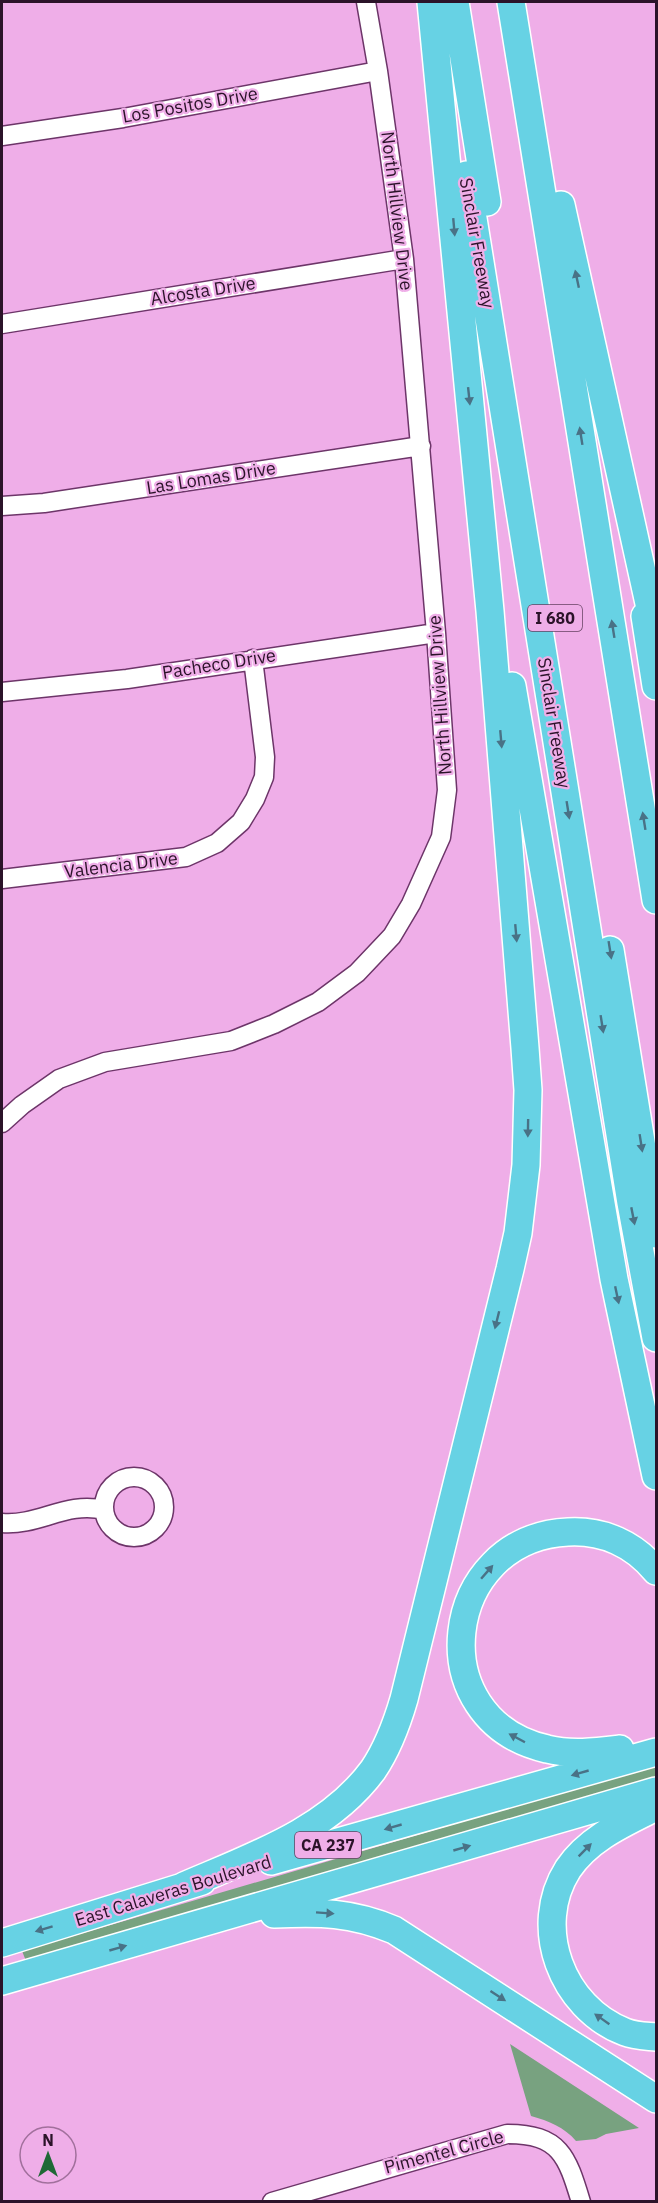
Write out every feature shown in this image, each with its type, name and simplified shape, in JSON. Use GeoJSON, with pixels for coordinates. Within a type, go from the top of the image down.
{"type":"FeatureCollection","features":[{"type":"Feature","properties":{"kind":"highway"},"geometry":{"type":"LineString","coordinates":[[184,1886],[286,1841],[310,1826],[356,1790],[385,1749],[404,1699],[518,1233],[526,1165],[528,1090],[490,611],[431,2]]}},
{"type":"Feature","properties":{"kind":"highway","name":"Sinclair Freeway"},"geometry":{"type":"LineString","coordinates":[[436,2],[493,338],[631,1203],[657,1338]]}},
{"type":"Feature","properties":{"kind":"highway","name":"I 680"},"geometry":{"type":"LineString","coordinates":[[455,2],[657,1234]]}},
{"type":"Feature","properties":{"kind":"highway","name":"I 680"},"geometry":{"type":"LineString","coordinates":[[511,2],[657,900]]}},
{"type":"Feature","properties":{"kind":"highway"},"geometry":{"type":"LineString","coordinates":[[517,2],[657,635]]}},
{"type":"Feature","properties":{"kind":"highway"},"geometry":{"type":"LineString","coordinates":[[625,490],[657,686]]}},
{"type":"Feature","properties":{"kind":"highway"},"geometry":{"type":"LineString","coordinates":[[479,493],[610,1258],[657,1476]]}},
{"type":"Feature","properties":{"kind":"highway"},"geometry":{"type":"LineString","coordinates":[[657,1571],[635,1550],[599,1533],[560,1532],[531,1540],[505,1554],[478,1583],[463,1616],[460,1650],[467,1684],[485,1714],[497,1726],[530,1744],[570,1753],[657,1743]]}},
{"type":"Feature","properties":{"kind":"highway","name":"East Calaveras Boulevard"},"geometry":{"type":"LineString","coordinates":[[2,1943],[184,1886],[657,1752]]}},
{"type":"Feature","properties":{"kind":"highway","name":"East Calaveras Boulevard"},"geometry":{"type":"LineString","coordinates":[[2,1981],[657,1791]]}},
{"type":"Feature","properties":{"kind":"highway"},"geometry":{"type":"LineString","coordinates":[[657,1806],[611,1830],[581,1854],[560,1884],[552,1922],[557,1960],[575,1995],[609,2024],[626,2032],[657,2037]]}},
{"type":"Feature","properties":{"kind":"highway"},"geometry":{"type":"LineString","coordinates":[[225,1917],[326,1912],[372,1920],[394,1930],[657,2099]]}},
{"type":"Feature","properties":{"kind":"street","name":"North Hillview Drive"},"geometry":{"type":"LineString","coordinates":[[2,1124],[22,1105],[59,1079],[105,1062],[231,1041],[274,1024],[318,1002],[357,973],[392,936],[411,904],[441,837],[447,790],[421,446],[404,259],[366,2]]}},
{"type":"Feature","properties":{"kind":"street","name":"Los Positos Drive"},"geometry":{"type":"LineString","coordinates":[[2,135],[123,118],[378,71]]}},
{"type":"Feature","properties":{"kind":"street","name":"Alcosta Drive"},"geometry":{"type":"LineString","coordinates":[[2,324],[404,259]]}},
{"type":"Feature","properties":{"kind":"street","name":"Las Lomas Drive"},"geometry":{"type":"LineString","coordinates":[[2,506],[44,503],[421,446]]}},
{"type":"Feature","properties":{"kind":"street","name":"Pacheco Drive"},"geometry":{"type":"LineString","coordinates":[[2,692],[127,679],[436,633]]}},
{"type":"Feature","properties":{"kind":"street","name":"Valencia Drive"},"geometry":{"type":"LineString","coordinates":[[2,879],[186,857],[217,843],[241,822],[255,799],[264,777],[266,757],[253,659]]}},
{"type":"Feature","properties":{"kind":"street"},"geometry":{"type":"LineString","coordinates":[[2,1523],[18,1525],[82,1506],[104,1510]]}},
{"type":"Feature","properties":{"kind":"street","name":"Pimentel Circle"},"geometry":{"type":"LineString","coordinates":[[272,2202],[507,2134],[534,2135],[555,2145],[570,2166],[581,2202]]}},
{"type":"Feature","properties":{"kind":"green space"},"geometry":{"type":"Polygon","coordinates":[[[656,1765],[656,1777],[26,1961],[22,1951],[656,1765]]]}},
{"type":"Feature","properties":{"kind":"green space"},"geometry":{"type":"Polygon","coordinates":[[[510,2044],[639,2128],[606,2134],[596,2139],[576,2141],[556,2125],[531,2116],[510,2044]]]}}]}
